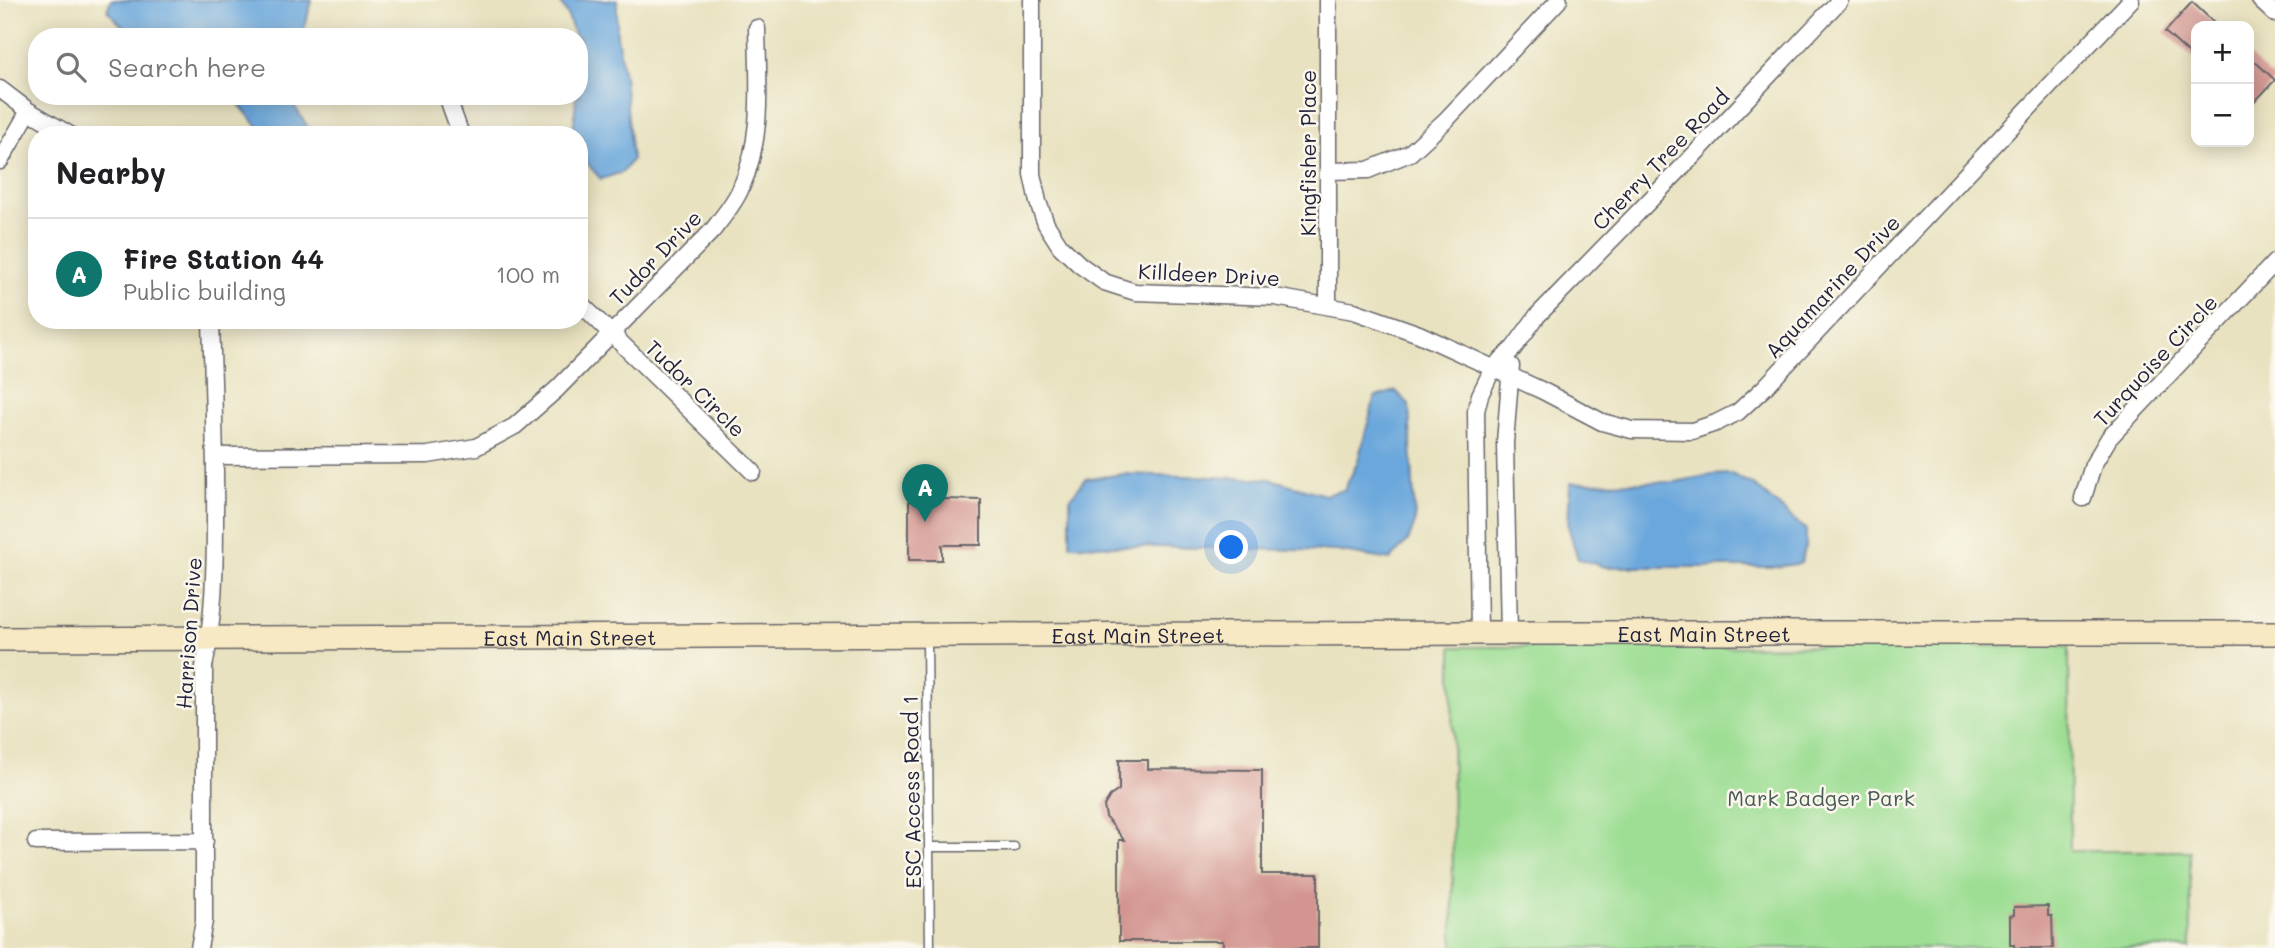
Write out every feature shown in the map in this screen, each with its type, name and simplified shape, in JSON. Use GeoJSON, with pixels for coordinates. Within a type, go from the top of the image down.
{"type":"FeatureCollection","features":[{"type":"Feature","properties":{"kind":"main road","name":"East Main Street"},"geometry":{"type":"LineString","coordinates":[[0,639],[2275,633]]}},
{"type":"Feature","properties":{"kind":"street","name":"Killdeer Drive"},"geometry":{"type":"LineString","coordinates":[[1032,0],[1032,174],[1046,224],[1060,246],[1080,265],[1104,282],[1135,292],[1275,297],[1354,311],[1419,334],[1501,371]]}},
{"type":"Feature","properties":{"kind":"street","name":"Kingfisher Place"},"geometry":{"type":"LineString","coordinates":[[1328,0],[1328,306]]}},
{"type":"Feature","properties":{"kind":"street"},"geometry":{"type":"LineString","coordinates":[[1329,171],[1368,170],[1410,153],[1446,120],[1559,0]]}},
{"type":"Feature","properties":{"kind":"street","name":"Cherry Tree Road"},"geometry":{"type":"LineString","coordinates":[[1479,633],[1476,411],[1480,395],[1501,371],[1537,316],[1840,0]]}},
{"type":"Feature","properties":{"kind":"street","name":"Aquamarine Drive"},"geometry":{"type":"LineString","coordinates":[[1501,371],[1602,422],[1632,430],[1692,431],[1738,412],[1765,387],[2131,0]]}},
{"type":"Feature","properties":{"kind":"street"},"geometry":{"type":"LineString","coordinates":[[2260,0],[2275,14]]}},
{"type":"Feature","properties":{"kind":"street","name":"Tudor Drive"},"geometry":{"type":"LineString","coordinates":[[215,456],[428,454],[475,447],[515,426],[557,388],[712,231],[740,190],[752,157],[759,111],[757,28]]}},
{"type":"Feature","properties":{"kind":"street"},"geometry":{"type":"LineString","coordinates":[[0,89],[55,126]]}},
{"type":"Feature","properties":{"kind":"street"},"geometry":{"type":"LineString","coordinates":[[450,105],[458,126]]}},
{"type":"Feature","properties":{"kind":"street"},"geometry":{"type":"LineString","coordinates":[[0,161],[29,111]]}},
{"type":"Feature","properties":{"kind":"street","name":"Turquoise Circle"},"geometry":{"type":"LineString","coordinates":[[2084,498],[2093,465],[2109,438],[2275,262]]}},
{"type":"Feature","properties":{"kind":"street","name":"Tudor Circle"},"geometry":{"type":"LineString","coordinates":[[588,311],[753,472]]}},
{"type":"Feature","properties":{"kind":"street","name":"Harrison Drive"},"geometry":{"type":"LineString","coordinates":[[199,948],[204,921],[204,667],[215,593],[211,329]]}},
{"type":"Feature","properties":{"kind":"street"},"geometry":{"type":"LineString","coordinates":[[1501,371],[1509,633]]}},
{"type":"Feature","properties":{"kind":"street"},"geometry":{"type":"LineString","coordinates":[[36,842],[205,841]]}},
{"type":"Feature","properties":{"kind":"lane","name":"ESC Access Road 1"},"geometry":{"type":"LineString","coordinates":[[928,635],[930,948]]}},
{"type":"Feature","properties":{"kind":"lane"},"geometry":{"type":"LineString","coordinates":[[930,847],[1014,847]]}},
{"type":"Feature","properties":{"kind":"green space","name":"Mark Badger Park"},"geometry":{"type":"Polygon","coordinates":[[[2069,646],[2070,851],[2190,851],[2191,948],[1453,948],[1452,647],[2069,646]]]}},
{"type":"Feature","properties":{"kind":"water"},"geometry":{"type":"Polygon","coordinates":[[[111,0],[312,0],[304,28],[125,28],[107,10],[111,0]]]}},
{"type":"Feature","properties":{"kind":"water"},"geometry":{"type":"Polygon","coordinates":[[[559,0],[617,0],[617,36],[624,76],[632,159],[623,172],[601,179],[588,163],[588,126],[574,126],[575,105],[588,105],[588,28],[572,28],[559,0]]]}},
{"type":"Feature","properties":{"kind":"water"},"geometry":{"type":"Polygon","coordinates":[[[240,105],[294,105],[307,126],[257,126],[240,105]]]}},
{"type":"Feature","properties":{"kind":"water"},"geometry":{"type":"Polygon","coordinates":[[[1396,391],[1409,405],[1415,522],[1409,539],[1390,560],[1336,551],[1070,545],[1070,499],[1085,479],[1125,474],[1270,479],[1325,495],[1344,490],[1357,464],[1375,397],[1396,391]]]}},
{"type":"Feature","properties":{"kind":"water"},"geometry":{"type":"Polygon","coordinates":[[[1731,474],[1754,485],[1806,530],[1806,545],[1801,563],[1777,567],[1605,567],[1578,559],[1568,526],[1570,483],[1675,482],[1731,474]]]}},
{"type":"Feature","properties":{"kind":"building"},"geometry":{"type":"Polygon","coordinates":[[[2192,2],[2213,21],[2191,21],[2191,55],[2165,32],[2192,2]]]}},
{"type":"Feature","properties":{"kind":"building"},"geometry":{"type":"Polygon","coordinates":[[[2254,61],[2275,80],[2254,103],[2254,61]]]}},
{"type":"Feature","properties":{"kind":"building"},"geometry":{"type":"Polygon","coordinates":[[[909,498],[981,500],[981,545],[942,545],[942,560],[909,560],[909,498]]]}},
{"type":"Feature","properties":{"kind":"building"},"geometry":{"type":"Polygon","coordinates":[[[1119,760],[1148,760],[1148,769],[1262,770],[1262,874],[1318,874],[1318,948],[1223,948],[1223,941],[1119,941],[1119,840],[1124,840],[1106,817],[1104,806],[1110,796],[1119,790],[1119,760]]]}},
{"type":"Feature","properties":{"kind":"building"},"geometry":{"type":"Polygon","coordinates":[[[2048,906],[2048,916],[2052,916],[2053,948],[2014,948],[2014,945],[2010,945],[2010,916],[2014,915],[2014,907],[2048,906]]]}},
{"type":"Feature","properties":{"kind":"place","name":"Fire Station 44"},"geometry":{"type":"Point","coordinates":[925,522]}}]}
